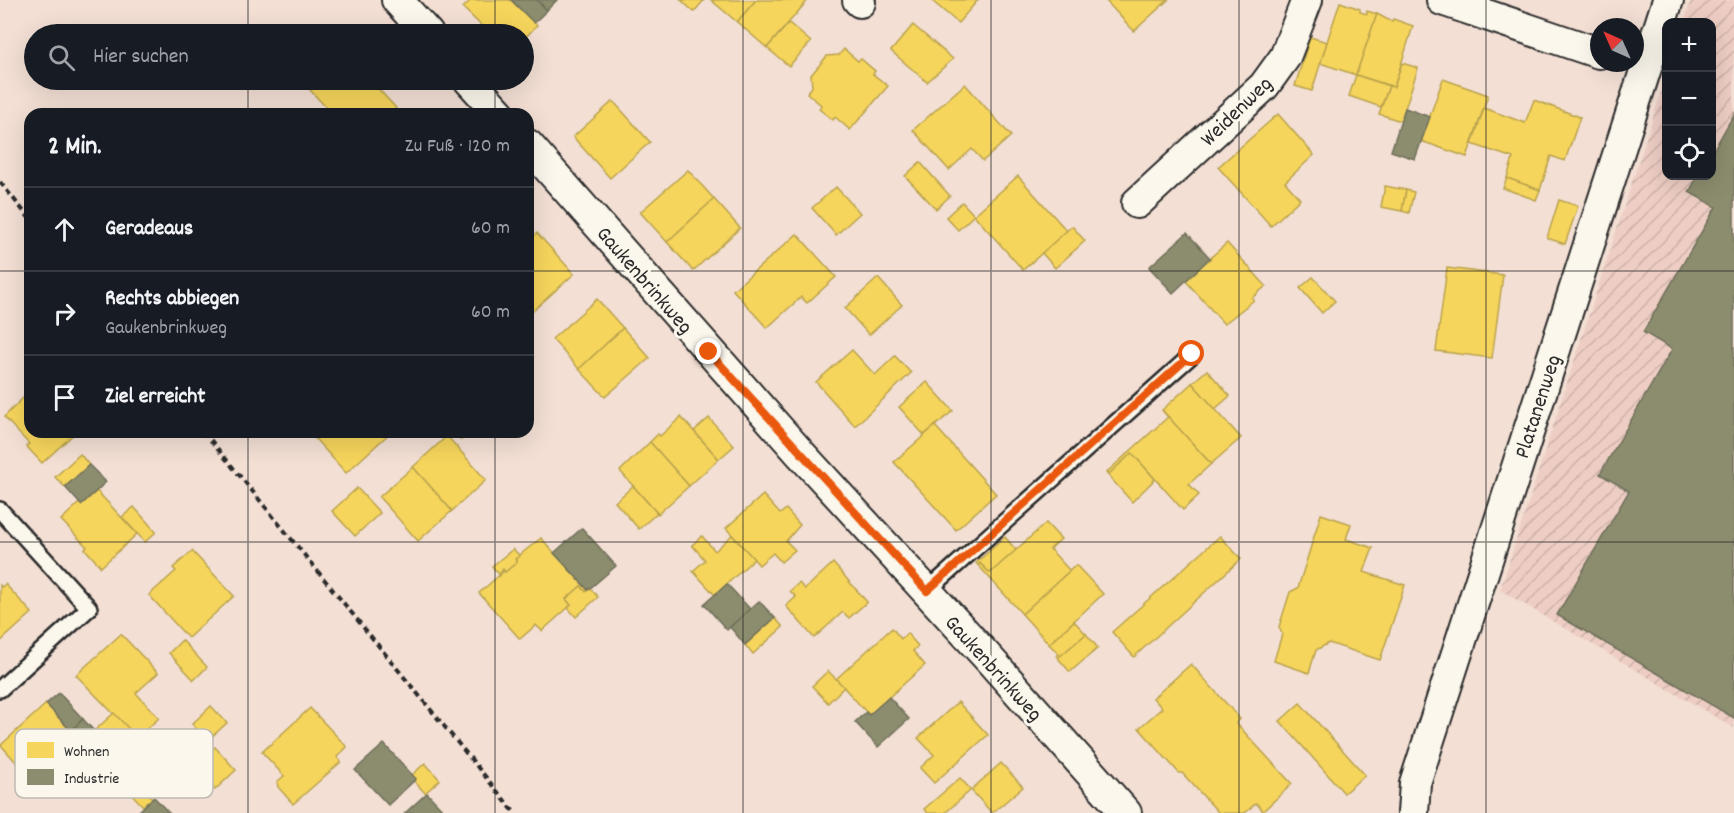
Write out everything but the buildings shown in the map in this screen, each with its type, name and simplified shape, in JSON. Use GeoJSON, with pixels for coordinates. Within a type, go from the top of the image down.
{"type":"FeatureCollection","features":[{"type":"Feature","properties":{"kind":"street","name":"Weidenweg"},"geometry":{"type":"LineString","coordinates":[[1137,203],[1264,86],[1285,57],[1307,0]]}},
{"type":"Feature","properties":{"kind":"street"},"geometry":{"type":"LineString","coordinates":[[1442,0],[1590,50]]}},
{"type":"Feature","properties":{"kind":"street","name":"Platanenweg"},"geometry":{"type":"LineString","coordinates":[[1644,51],[1668,0]]}},
{"type":"Feature","properties":{"kind":"street"},"geometry":{"type":"LineString","coordinates":[[402,2],[420,24]]}},
{"type":"Feature","properties":{"kind":"street","name":"Platanenweg"},"geometry":{"type":"LineString","coordinates":[[1413,813],[1414,783],[1635,72]]}},
{"type":"Feature","properties":{"kind":"street"},"geometry":{"type":"LineString","coordinates":[[478,90],[495,108]]}},
{"type":"Feature","properties":{"kind":"street","name":"Gaukenbrinkweg"},"geometry":{"type":"LineString","coordinates":[[534,152],[798,452],[927,591],[1126,813]]}},
{"type":"Feature","properties":{"kind":"lane"},"geometry":{"type":"LineString","coordinates":[[927,591],[1192,354]]}},
{"type":"Feature","properties":{"kind":"lane"},"geometry":{"type":"LineString","coordinates":[[0,510],[89,608],[0,689]]}},
{"type":"Feature","properties":{"kind":"path"},"geometry":{"type":"LineString","coordinates":[[0,182],[24,212]]}},
{"type":"Feature","properties":{"kind":"path"},"geometry":{"type":"LineString","coordinates":[[209,438],[515,813]]}},
{"type":"Feature","properties":{"kind":"shaded area"},"geometry":{"type":"Polygon","coordinates":[[[1691,0],[1734,0],[1734,728],[1500,590],[1662,89],[1662,180],[1716,180],[1716,18],[1685,18],[1691,0]]]}},
{"type":"Feature","properties":{"kind":"route"},"geometry":{"type":"LineString","coordinates":[[709,352],[927,591],[1192,354]]}}]}
